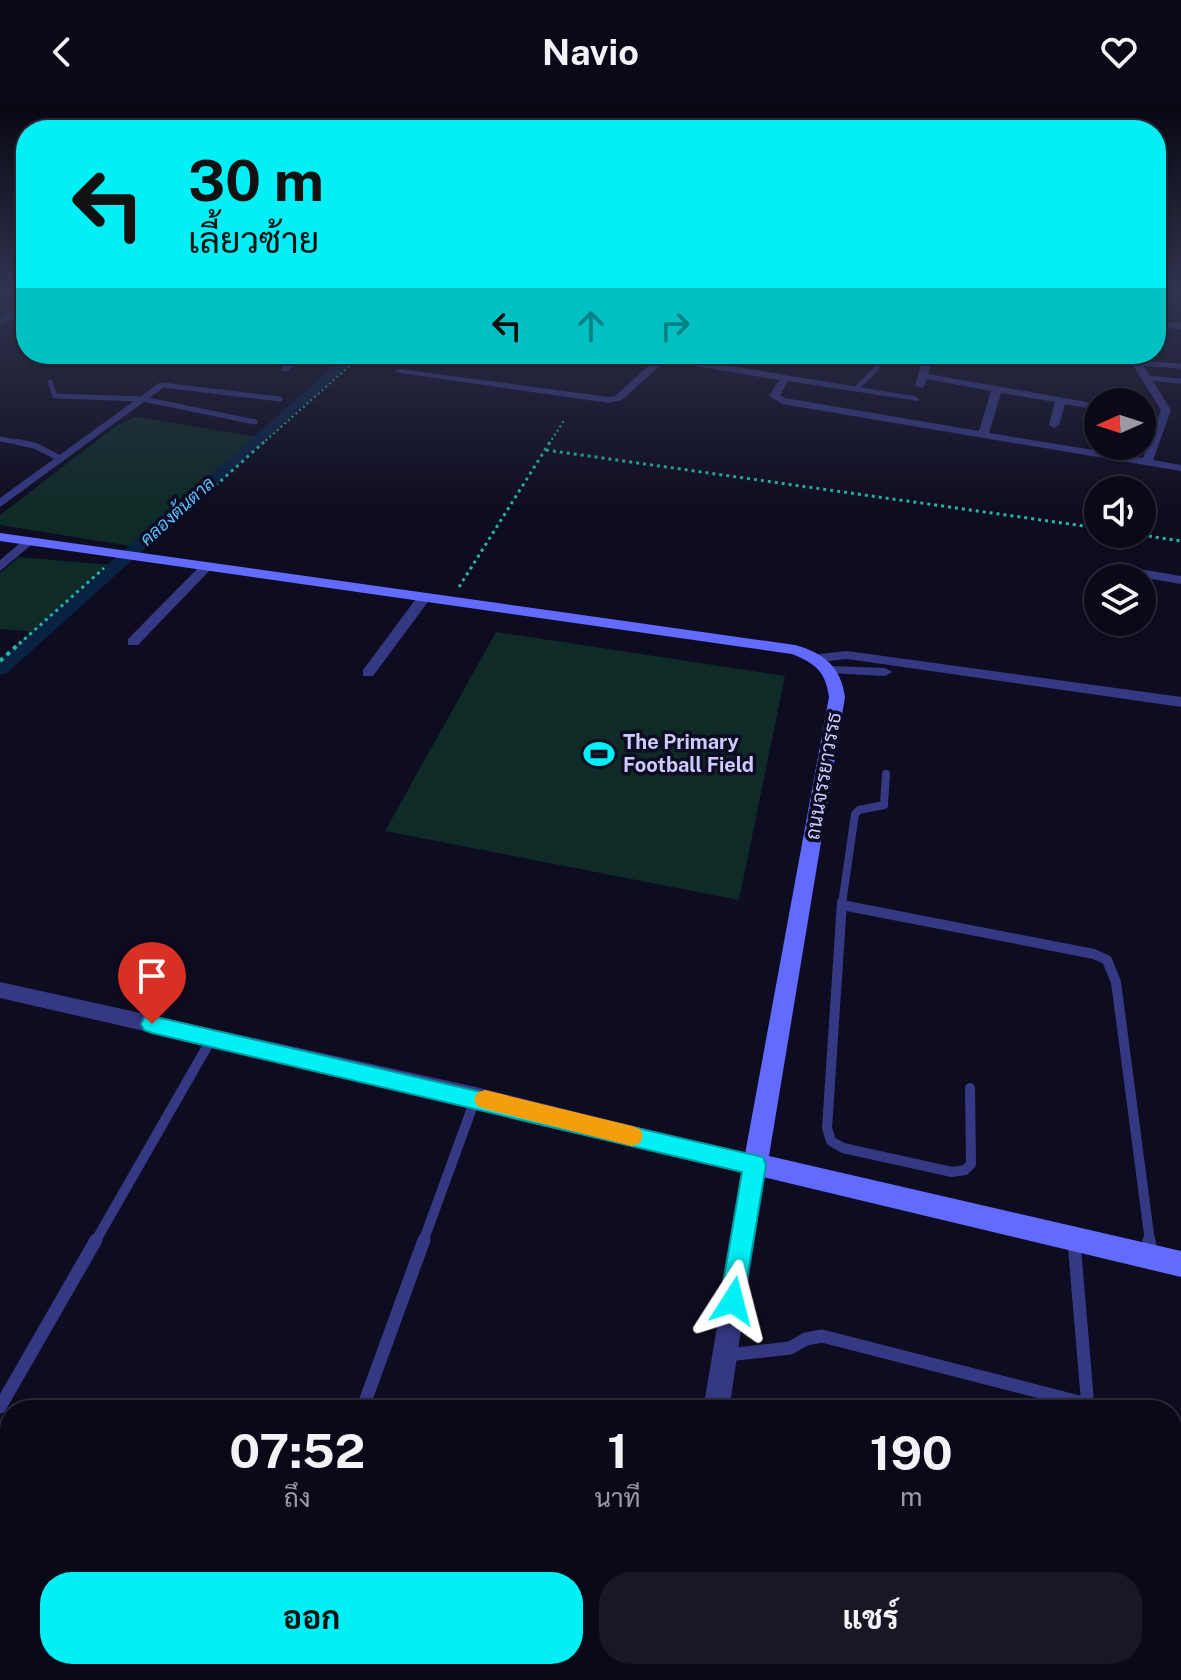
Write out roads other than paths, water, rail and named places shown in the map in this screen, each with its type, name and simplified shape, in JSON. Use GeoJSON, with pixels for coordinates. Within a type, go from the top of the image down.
{"type":"FeatureCollection","features":[{"type":"Feature","properties":{"kind":"main road"},"geometry":{"type":"LineString","coordinates":[[0,537],[795,650],[825,664]]}},
{"type":"Feature","properties":{"kind":"main road","name":"ถนนจรรยาวรรธ"},"geometry":{"type":"LineString","coordinates":[[755,1165],[837,697],[825,664]]}},
{"type":"Feature","properties":{"kind":"main road"},"geometry":{"type":"LineString","coordinates":[[755,1165],[1181,1265]]}},
{"type":"Feature","properties":{"kind":"street"},"geometry":{"type":"LineString","coordinates":[[285,369],[290,364]]}},
{"type":"Feature","properties":{"kind":"street"},"geometry":{"type":"LineString","coordinates":[[399,372],[609,400],[618,398],[656,364]]}},
{"type":"Feature","properties":{"kind":"street"},"geometry":{"type":"LineString","coordinates":[[696,364],[914,399]]}},
{"type":"Feature","properties":{"kind":"street"},"geometry":{"type":"LineString","coordinates":[[903,420],[927,364]]}},
{"type":"Feature","properties":{"kind":"street"},"geometry":{"type":"LineString","coordinates":[[1137,364],[1164,405],[1157,417],[1147,461]]}},
{"type":"Feature","properties":{"kind":"street"},"geometry":{"type":"LineString","coordinates":[[924,376],[1084,404]]}},
{"type":"Feature","properties":{"kind":"street"},"geometry":{"type":"LineString","coordinates":[[785,378],[774,396],[782,401],[1181,468]]}},
{"type":"Feature","properties":{"kind":"street"},"geometry":{"type":"LineString","coordinates":[[0,503],[162,385]]}},
{"type":"Feature","properties":{"kind":"street"},"geometry":{"type":"LineString","coordinates":[[983,434],[997,389]]}},
{"type":"Feature","properties":{"kind":"street"},"geometry":{"type":"LineString","coordinates":[[1054,425],[1061,400]]}},
{"type":"Feature","properties":{"kind":"street"},"geometry":{"type":"LineString","coordinates":[[0,567],[30,541]]}},
{"type":"Feature","properties":{"kind":"street"},"geometry":{"type":"LineString","coordinates":[[133,642],[206,568]]}},
{"type":"Feature","properties":{"kind":"street"},"geometry":{"type":"LineString","coordinates":[[1156,576],[1181,580]]}},
{"type":"Feature","properties":{"kind":"street"},"geometry":{"type":"LineString","coordinates":[[368,673],[423,599]]}},
{"type":"Feature","properties":{"kind":"street"},"geometry":{"type":"LineString","coordinates":[[825,664],[1152,704],[1181,702]]}},
{"type":"Feature","properties":{"kind":"street"},"geometry":{"type":"LineString","coordinates":[[1152,704],[1181,714]]}},
{"type":"Feature","properties":{"kind":"street"},"geometry":{"type":"LineString","coordinates":[[0,990],[476,1097],[755,1165],[717,1400]]}},
{"type":"Feature","properties":{"kind":"lane"},"geometry":{"type":"LineString","coordinates":[[856,389],[877,368]]}},
{"type":"Feature","properties":{"kind":"lane"},"geometry":{"type":"LineString","coordinates":[[1147,378],[1181,381]]}},
{"type":"Feature","properties":{"kind":"lane"},"geometry":{"type":"LineString","coordinates":[[50,382],[55,396],[143,399],[255,422]]}},
{"type":"Feature","properties":{"kind":"lane"},"geometry":{"type":"LineString","coordinates":[[162,385],[280,399]]}},
{"type":"Feature","properties":{"kind":"lane"},"geometry":{"type":"LineString","coordinates":[[0,439],[36,446],[61,459]]}},
{"type":"Feature","properties":{"kind":"lane"},"geometry":{"type":"LineString","coordinates":[[886,774],[884,805],[859,810],[855,814],[842,905],[827,1128],[831,1141],[843,1148],[952,1172],[965,1170],[971,1164],[970,1088]]}},
{"type":"Feature","properties":{"kind":"lane"},"geometry":{"type":"LineString","coordinates":[[842,905],[1094,954],[1107,960],[1116,982],[1151,1256]]}},
{"type":"Feature","properties":{"kind":"lane"},"geometry":{"type":"LineString","coordinates":[[4,1400],[212,1038]]}},
{"type":"Feature","properties":{"kind":"lane"},"geometry":{"type":"LineString","coordinates":[[366,1400],[476,1097]]}},
{"type":"Feature","properties":{"kind":"lane"},"geometry":{"type":"LineString","coordinates":[[1074,1239],[1087,1400]]}},
{"type":"Feature","properties":{"kind":"lane"},"geometry":{"type":"LineString","coordinates":[[724,1356],[790,1348],[806,1339],[822,1336],[1062,1400]]}},
{"type":"Feature","properties":{"kind":"waterway","name":"คลองต้นตาล"},"geometry":{"type":"LineString","coordinates":[[0,669],[344,364]]}},
{"type":"Feature","properties":{"kind":"place","name":"The Primary Football Field"},"geometry":{"type":"Point","coordinates":[599,754]}}]}
